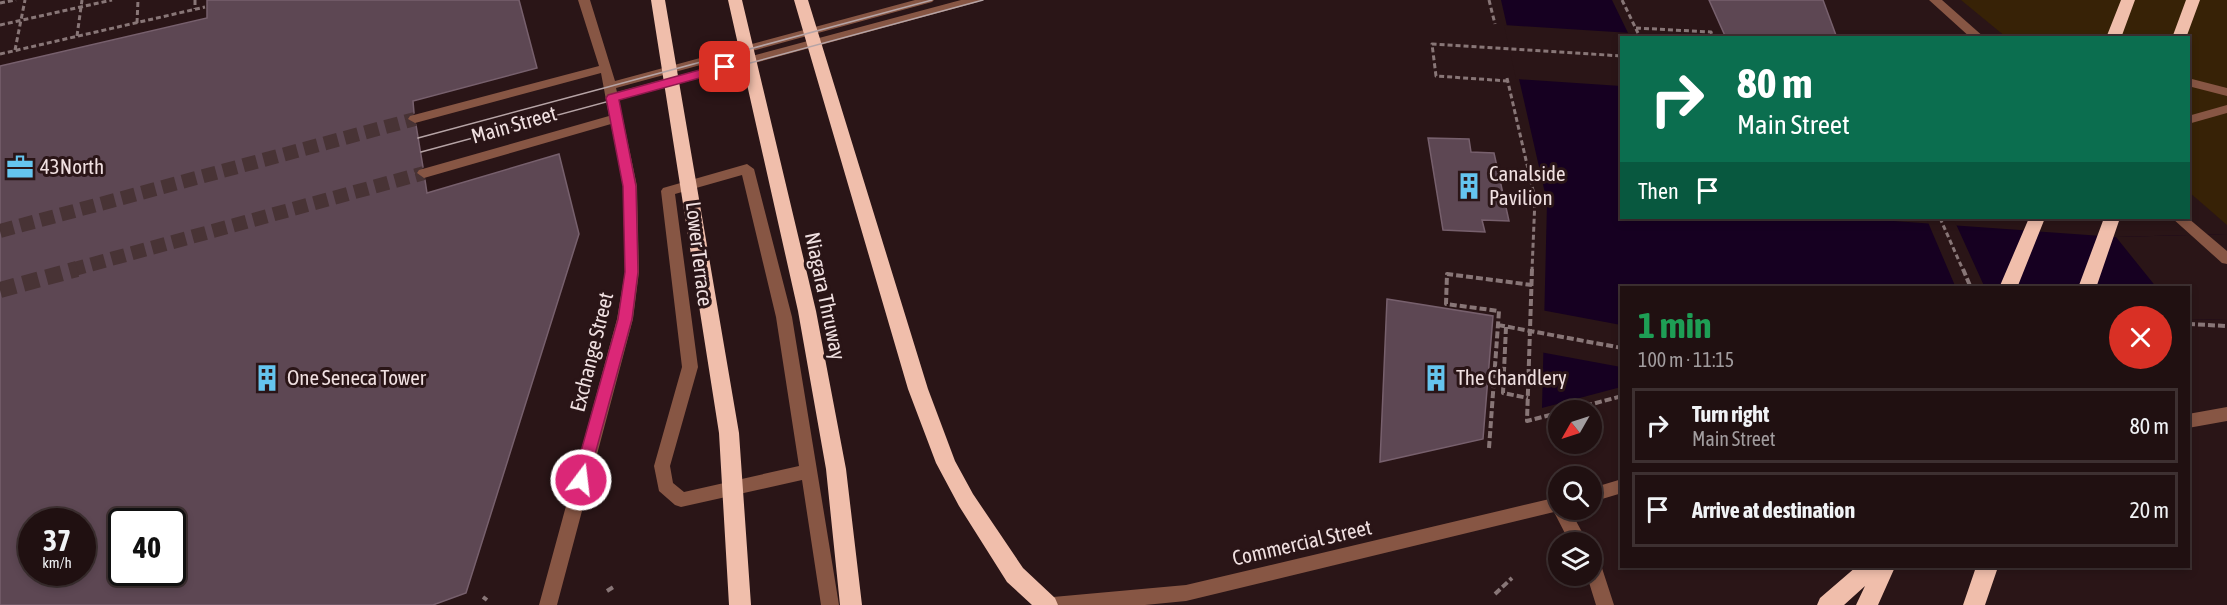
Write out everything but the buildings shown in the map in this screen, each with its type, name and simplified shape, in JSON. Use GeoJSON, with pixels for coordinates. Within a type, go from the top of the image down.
{"type":"FeatureCollection","features":[{"type":"Feature","properties":{"kind":"highway"},"geometry":{"type":"LineString","coordinates":[[658,0],[729,434],[740,605]]}},
{"type":"Feature","properties":{"kind":"highway","name":"Niagara Thruway"},"geometry":{"type":"LineString","coordinates":[[735,0],[807,311],[836,469],[851,605]]}},
{"type":"Feature","properties":{"kind":"highway"},"geometry":{"type":"LineString","coordinates":[[801,0],[918,389],[946,463],[966,500],[1015,575],[1047,605]]}},
{"type":"Feature","properties":{"kind":"highway"},"geometry":{"type":"LineString","coordinates":[[2114,36],[2128,0]]}},
{"type":"Feature","properties":{"kind":"highway"},"geometry":{"type":"LineString","coordinates":[[2180,36],[2193,0]]}},
{"type":"Feature","properties":{"kind":"highway"},"geometry":{"type":"LineString","coordinates":[[2009,286],[2037,219]]}},
{"type":"Feature","properties":{"kind":"highway"},"geometry":{"type":"LineString","coordinates":[[2088,286],[2112,219]]}},
{"type":"Feature","properties":{"kind":"highway"},"geometry":{"type":"LineString","coordinates":[[1828,605],[1870,568]]}},
{"type":"Feature","properties":{"kind":"highway"},"geometry":{"type":"LineString","coordinates":[[1868,605],[1884,568]]}},
{"type":"Feature","properties":{"kind":"highway"},"geometry":{"type":"LineString","coordinates":[[1974,605],[1987,568]]}},
{"type":"Feature","properties":{"kind":"street","name":"Exchange Street"},"geometry":{"type":"LineString","coordinates":[[548,605],[625,319],[632,272],[630,186],[606,68],[584,0]]}},
{"type":"Feature","properties":{"kind":"street"},"geometry":{"type":"LineString","coordinates":[[611,92],[928,0]]}},
{"type":"Feature","properties":{"kind":"street"},"geometry":{"type":"LineString","coordinates":[[611,92],[974,0]]}},
{"type":"Feature","properties":{"kind":"street"},"geometry":{"type":"LineString","coordinates":[[1935,0],[1977,36]]}},
{"type":"Feature","properties":{"kind":"street","name":"Main Street"},"geometry":{"type":"LineString","coordinates":[[415,119],[606,68]]}},
{"type":"Feature","properties":{"kind":"street"},"geometry":{"type":"LineString","coordinates":[[2190,83],[2227,92]]}},
{"type":"Feature","properties":{"kind":"street"},"geometry":{"type":"LineString","coordinates":[[2190,119],[2227,109]]}},
{"type":"Feature","properties":{"kind":"street","name":"Main Street"},"geometry":{"type":"LineString","coordinates":[[424,173],[616,118]]}},
{"type":"Feature","properties":{"kind":"street","name":"Lower Terrace"},"geometry":{"type":"LineString","coordinates":[[808,471],[681,500],[665,486],[662,466],[690,367],[668,191],[747,169],[784,317],[830,605]]}},
{"type":"Feature","properties":{"kind":"street"},"geometry":{"type":"LineString","coordinates":[[2180,219],[2227,259]]}},
{"type":"Feature","properties":{"kind":"street"},"geometry":{"type":"LineString","coordinates":[[2190,421],[2227,414]]}},
{"type":"Feature","properties":{"kind":"street"},"geometry":{"type":"LineString","coordinates":[[1602,492],[1620,487]]}},
{"type":"Feature","properties":{"kind":"street","name":"Commercial Street"},"geometry":{"type":"LineString","coordinates":[[1053,605],[1186,593],[1548,509]]}},
{"type":"Feature","properties":{"kind":"street"},"geometry":{"type":"LineString","coordinates":[[1599,586],[1605,605]]}},
{"type":"Feature","properties":{"kind":"path"},"geometry":{"type":"LineString","coordinates":[[0,3],[16,0]]}},
{"type":"Feature","properties":{"kind":"path"},"geometry":{"type":"LineString","coordinates":[[15,50],[25,0]]}},
{"type":"Feature","properties":{"kind":"path"},"geometry":{"type":"LineString","coordinates":[[77,36],[82,0]]}},
{"type":"Feature","properties":{"kind":"path"},"geometry":{"type":"LineString","coordinates":[[0,25],[112,0]]}},
{"type":"Feature","properties":{"kind":"path"},"geometry":{"type":"LineString","coordinates":[[137,23],[138,0]]}},
{"type":"Feature","properties":{"kind":"path"},"geometry":{"type":"LineString","coordinates":[[195,0],[195,9]]}},
{"type":"Feature","properties":{"kind":"path"},"geometry":{"type":"LineString","coordinates":[[1489,0],[1495,24]]}},
{"type":"Feature","properties":{"kind":"path"},"geometry":{"type":"LineString","coordinates":[[1622,0],[1638,33]]}},
{"type":"Feature","properties":{"kind":"path"},"geometry":{"type":"LineString","coordinates":[[0,54],[205,7]]}},
{"type":"Feature","properties":{"kind":"path"},"geometry":{"type":"LineString","coordinates":[[1636,28],[1712,32],[1713,36]]}},
{"type":"Feature","properties":{"kind":"path"},"geometry":{"type":"LineString","coordinates":[[1548,416],[1527,421],[1534,200],[1508,80],[1436,76],[1432,44],[1620,56]]}},
{"type":"Feature","properties":{"kind":"path"},"geometry":{"type":"LineString","coordinates":[[1940,219],[1970,286]]}},
{"type":"Feature","properties":{"kind":"path"},"geometry":{"type":"LineString","coordinates":[[1489,448],[1498,311],[1446,304],[1447,274],[1532,285]]}},
{"type":"Feature","properties":{"kind":"path"},"geometry":{"type":"LineString","coordinates":[[2190,324],[2227,326]]}},
{"type":"Feature","properties":{"kind":"path"},"geometry":{"type":"LineString","coordinates":[[1497,325],[1620,348]]}},
{"type":"Feature","properties":{"kind":"path"},"geometry":{"type":"LineString","coordinates":[[1506,327],[1503,393],[1528,398]]}},
{"type":"Feature","properties":{"kind":"path"},"geometry":{"type":"LineString","coordinates":[[1602,401],[1620,397]]}},
{"type":"Feature","properties":{"kind":"path"},"geometry":{"type":"LineString","coordinates":[[1495,594],[1512,578]]}},
{"type":"Feature","properties":{"kind":"path"},"geometry":{"type":"LineString","coordinates":[[607,591],[615,586]]}},
{"type":"Feature","properties":{"kind":"shaded area"},"geometry":{"type":"Polygon","coordinates":[[[1501,0],[1612,0],[1630,36],[1620,36],[1620,219],[1865,219],[2116,237],[2227,234],[2227,320],[2190,319],[2190,286],[1620,286],[1620,387],[1572,400],[1548,400],[1548,406],[1542,408],[1547,202],[1501,0]]]}},
{"type":"Feature","properties":{"kind":"shaded area"},"geometry":{"type":"Polygon","coordinates":[[[1961,0],[2227,0],[2227,225],[2190,193],[2190,36],[2005,36],[1961,0]]]}},
{"type":"Feature","properties":{"kind":"pier"},"geometry":{"type":"Polygon","coordinates":[[[1504,25],[1631,33],[1632,36],[1620,36],[1620,86],[1516,79],[1504,25]]]}},
{"type":"Feature","properties":{"kind":"pier"},"geometry":{"type":"Polygon","coordinates":[[[1927,220],[1955,222],[1984,286],[1955,286],[1927,220]]]}},
{"type":"Feature","properties":{"kind":"pier"},"geometry":{"type":"Polygon","coordinates":[[[2227,234],[2227,320],[2190,319],[2190,286],[2155,286],[2116,237],[2227,234]]]}},
{"type":"Feature","properties":{"kind":"pier"},"geometry":{"type":"Polygon","coordinates":[[[1541,310],[1620,325],[1620,367],[1540,352],[1541,310]]]}},
{"type":"Feature","properties":{"kind":"tunnel"},"geometry":{"type":"LineString","coordinates":[[0,231],[415,119]]}},
{"type":"Feature","properties":{"kind":"tunnel"},"geometry":{"type":"LineString","coordinates":[[71,270],[424,173]]}},
{"type":"Feature","properties":{"kind":"tunnel"},"geometry":{"type":"LineString","coordinates":[[0,290],[77,269]]}},
{"type":"Feature","properties":{"kind":"tram line"},"geometry":{"type":"LineString","coordinates":[[418,138],[932,0]]}},
{"type":"Feature","properties":{"kind":"tram line"},"geometry":{"type":"LineString","coordinates":[[421,152],[983,0]]}},
{"type":"Feature","properties":{"kind":"place","name":"43North"},"geometry":{"type":"Point","coordinates":[20,167]}},
{"type":"Feature","properties":{"kind":"place","name":"Canalside Pavilion"},"geometry":{"type":"Point","coordinates":[1469,186]}},
{"type":"Feature","properties":{"kind":"place","name":"One Seneca Tower"},"geometry":{"type":"Point","coordinates":[267,378]}},
{"type":"Feature","properties":{"kind":"place","name":"The Chandlery"},"geometry":{"type":"Point","coordinates":[1436,378]}},
{"type":"Feature","properties":{"kind":"route"},"geometry":{"type":"LineString","coordinates":[[581,480],[625,319],[632,272],[630,186],[612,98],[725,67]]}}]}
